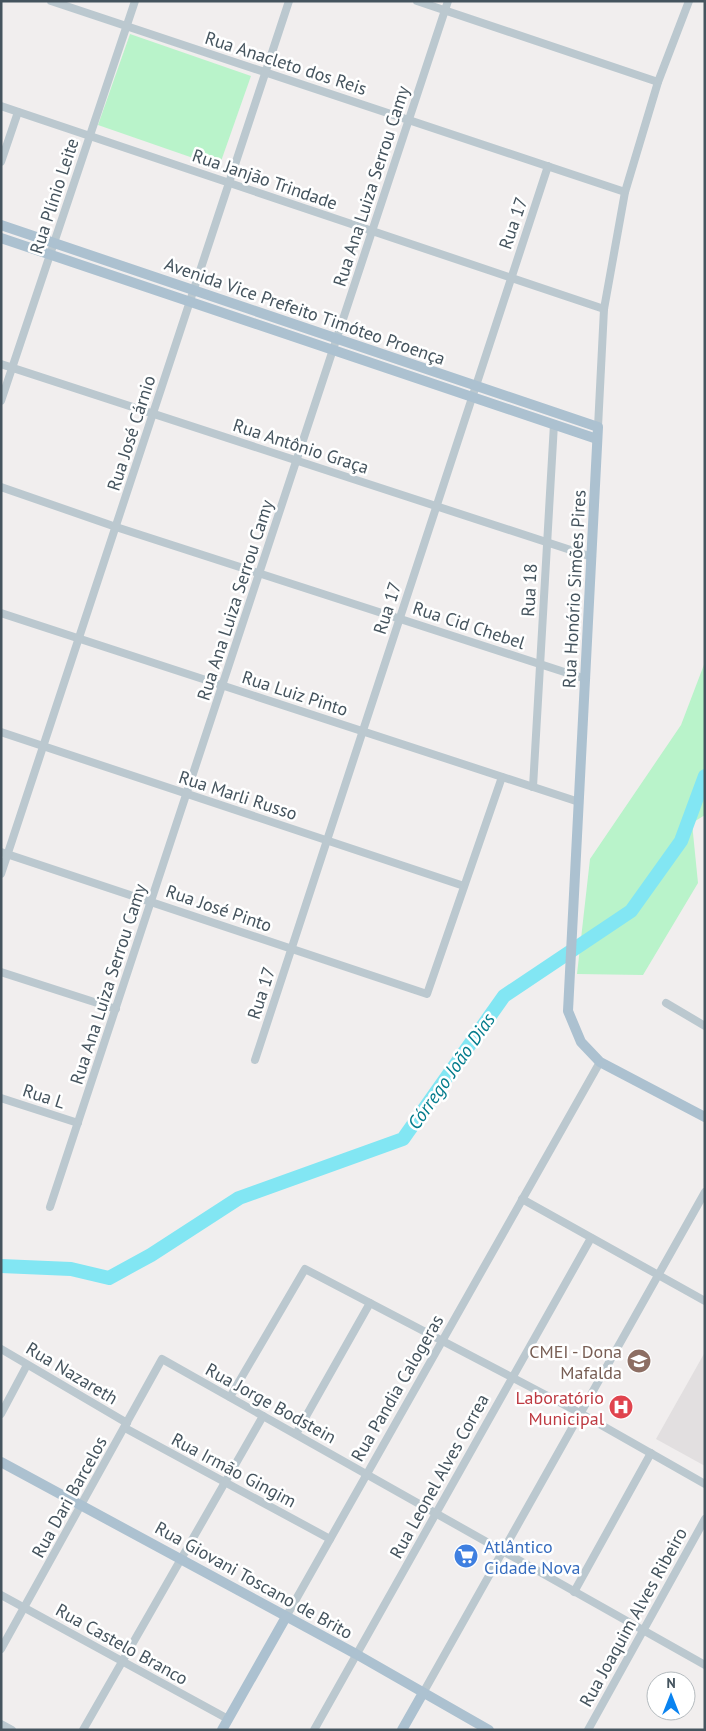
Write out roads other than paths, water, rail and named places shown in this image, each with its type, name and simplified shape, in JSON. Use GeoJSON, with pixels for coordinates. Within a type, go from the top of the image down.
{"type":"FeatureCollection","features":[{"type":"Feature","properties":{"kind":"main road","name":"Avenida Vice Prefeito Timóteo Proença"},"geometry":{"type":"LineString","coordinates":[[1,224],[598,427]]}},
{"type":"Feature","properties":{"kind":"main road","name":"Avenida Vice Prefeito Timóteo Proença"},"geometry":{"type":"LineString","coordinates":[[1,238],[597,439]]}},
{"type":"Feature","properties":{"kind":"main road","name":"Rua Honório Simões Pires"},"geometry":{"type":"LineString","coordinates":[[598,427],[568,1011],[581,1042],[600,1062],[705,1117]]}},
{"type":"Feature","properties":{"kind":"main road","name":"Rua Giovani Toscano de Brito"},"geometry":{"type":"LineString","coordinates":[[1,1462],[82,1504],[356,1654],[489,1730]]}},
{"type":"Feature","properties":{"kind":"main road","name":"Rua Pandia Calogeras"},"geometry":{"type":"LineString","coordinates":[[222,1730],[286,1617]]}},
{"type":"Feature","properties":{"kind":"main road"},"geometry":{"type":"LineString","coordinates":[[402,1730],[423,1693]]}},
{"type":"Feature","properties":{"kind":"street","name":"Rua Anacleto dos Reis"},"geometry":{"type":"LineString","coordinates":[[51,1],[626,192]]}},
{"type":"Feature","properties":{"kind":"street","name":"Rua Plínio Leite"},"geometry":{"type":"LineString","coordinates":[[1,401],[135,1]]}},
{"type":"Feature","properties":{"kind":"street","name":"Rua José Cárnio"},"geometry":{"type":"LineString","coordinates":[[1,874],[5,853],[116,527],[289,1]]}},
{"type":"Feature","properties":{"kind":"street"},"geometry":{"type":"LineString","coordinates":[[417,1],[658,82]]}},
{"type":"Feature","properties":{"kind":"street","name":"Rua Ana Luiza Serrou Camy"},"geometry":{"type":"LineString","coordinates":[[50,1207],[448,1]]}},
{"type":"Feature","properties":{"kind":"street","name":"Rua Honório Simões Pires"},"geometry":{"type":"LineString","coordinates":[[598,427],[604,310],[626,192],[658,82],[689,1]]}},
{"type":"Feature","properties":{"kind":"street","name":"Rua Janjão Trindade"},"geometry":{"type":"LineString","coordinates":[[1,106],[604,310]]}},
{"type":"Feature","properties":{"kind":"street"},"geometry":{"type":"LineString","coordinates":[[1,162],[18,112]]}},
{"type":"Feature","properties":{"kind":"street","name":"Rua 17"},"geometry":{"type":"LineString","coordinates":[[255,1060],[548,166]]}},
{"type":"Feature","properties":{"kind":"street","name":"Rua Antônio Graça"},"geometry":{"type":"LineString","coordinates":[[1,364],[592,557]]}},
{"type":"Feature","properties":{"kind":"street","name":"Rua 18"},"geometry":{"type":"LineString","coordinates":[[533,787],[554,424]]}},
{"type":"Feature","properties":{"kind":"street","name":"Rua Cid Chebel"},"geometry":{"type":"LineString","coordinates":[[1,487],[116,527],[540,663],[586,680]]}},
{"type":"Feature","properties":{"kind":"street","name":"Rua Luiz Pinto"},"geometry":{"type":"LineString","coordinates":[[1,612],[579,802]]}},
{"type":"Feature","properties":{"kind":"street","name":"Rua Marli Russo"},"geometry":{"type":"LineString","coordinates":[[1,732],[464,886]]}},
{"type":"Feature","properties":{"kind":"street"},"geometry":{"type":"LineString","coordinates":[[464,886],[502,777]]}},
{"type":"Feature","properties":{"kind":"street","name":"Rua José Pinto"},"geometry":{"type":"LineString","coordinates":[[5,853],[427,994],[464,886]]}},
{"type":"Feature","properties":{"kind":"street"},"geometry":{"type":"LineString","coordinates":[[1,972],[116,1009]]}},
{"type":"Feature","properties":{"kind":"street"},"geometry":{"type":"LineString","coordinates":[[666,1003],[705,1026]]}},
{"type":"Feature","properties":{"kind":"street","name":"Rua Pandia Calogeras"},"geometry":{"type":"LineString","coordinates":[[286,1617],[600,1062]]}},
{"type":"Feature","properties":{"kind":"street","name":"Rua L"},"geometry":{"type":"LineString","coordinates":[[1,1098],[78,1123]]}},
{"type":"Feature","properties":{"kind":"street"},"geometry":{"type":"LineString","coordinates":[[423,1693],[705,1192]]}},
{"type":"Feature","properties":{"kind":"street"},"geometry":{"type":"LineString","coordinates":[[522,1199],[705,1301]]}},
{"type":"Feature","properties":{"kind":"street","name":"Rua Leonel Alves Correa"},"geometry":{"type":"LineString","coordinates":[[314,1730],[591,1238]]}},
{"type":"Feature","properties":{"kind":"street"},"geometry":{"type":"LineString","coordinates":[[230,1397],[306,1270],[580,1413],[705,1484]]}},
{"type":"Feature","properties":{"kind":"street"},"geometry":{"type":"LineString","coordinates":[[296,1434],[370,1303]]}},
{"type":"Feature","properties":{"kind":"street","name":"Rua Nazareth"},"geometry":{"type":"LineString","coordinates":[[1,1349],[126,1426]]}},
{"type":"Feature","properties":{"kind":"street","name":"Rua Jorge Bodstein"},"geometry":{"type":"LineString","coordinates":[[162,1359],[705,1665]]}},
{"type":"Feature","properties":{"kind":"street","name":"Rua Dari Barcelos"},"geometry":{"type":"LineString","coordinates":[[1,1648],[162,1359]]}},
{"type":"Feature","properties":{"kind":"street"},"geometry":{"type":"LineString","coordinates":[[1,1414],[27,1365]]}},
{"type":"Feature","properties":{"kind":"street"},"geometry":{"type":"LineString","coordinates":[[83,1730],[263,1416]]}},
{"type":"Feature","properties":{"kind":"street","name":"Rua Irmão Gingim"},"geometry":{"type":"LineString","coordinates":[[126,1426],[330,1539]]}},
{"type":"Feature","properties":{"kind":"street"},"geometry":{"type":"LineString","coordinates":[[574,1592],[651,1453]]}},
{"type":"Feature","properties":{"kind":"street","name":"Rua Joaquim Alves Ribeiro"},"geometry":{"type":"LineString","coordinates":[[588,1730],[705,1520]]}},
{"type":"Feature","properties":{"kind":"street","name":"Rua Castelo Branco"},"geometry":{"type":"LineString","coordinates":[[1,1596],[123,1660],[228,1719]]}},
{"type":"Feature","properties":{"kind":"street"},"geometry":{"type":"LineString","coordinates":[[1,1724],[12,1730]]}},
{"type":"Feature","properties":{"kind":"waterway","name":"Córrego João Dias"},"geometry":{"type":"LineString","coordinates":[[1,1266],[71,1269],[109,1278],[151,1255],[239,1198],[403,1139],[504,996],[631,911],[681,841],[705,776]]}},
{"type":"Feature","properties":{"kind":"place","name":"CMEI - Dona Mafalda"},"geometry":{"type":"Point","coordinates":[639,1361]}},
{"type":"Feature","properties":{"kind":"place","name":"Laboratório Municipal"},"geometry":{"type":"Point","coordinates":[621,1407]}},
{"type":"Feature","properties":{"kind":"place","name":"Atlântico Cidade Nova"},"geometry":{"type":"Point","coordinates":[466,1556]}}]}
